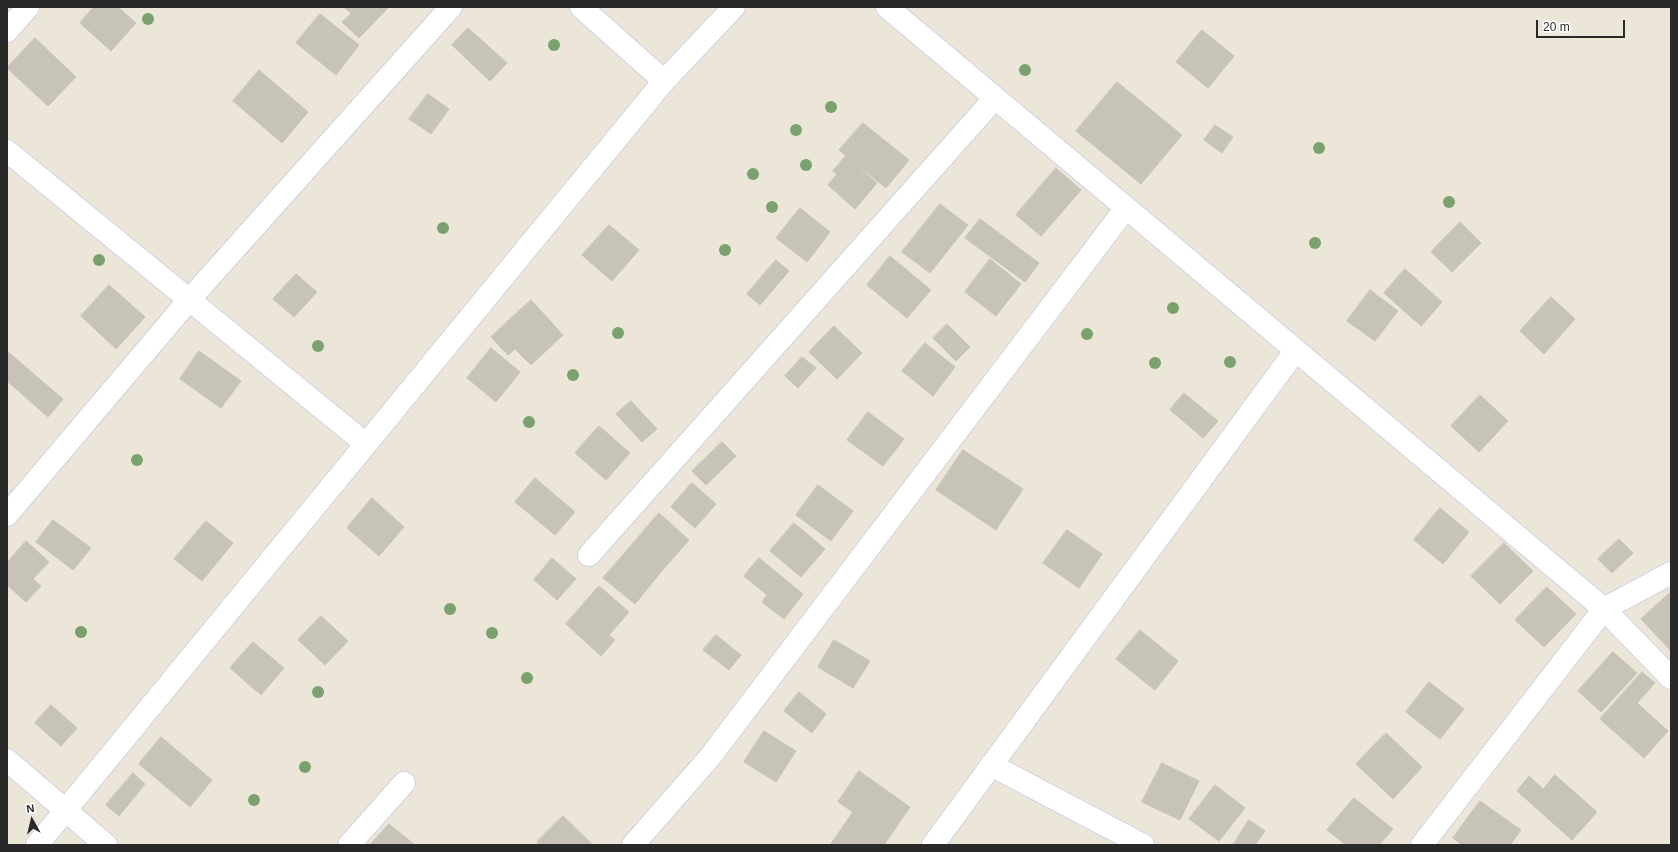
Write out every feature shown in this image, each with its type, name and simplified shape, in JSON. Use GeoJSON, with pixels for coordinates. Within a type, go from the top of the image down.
{"type":"FeatureCollection","features":[{"type":"Feature","properties":{"kind":"street"},"geometry":{"type":"LineString","coordinates":[[7,31],[28,7]]}},
{"type":"Feature","properties":{"kind":"street"},"geometry":{"type":"LineString","coordinates":[[7,515],[189,300],[451,7]]}},
{"type":"Feature","properties":{"kind":"street"},"geometry":{"type":"LineString","coordinates":[[581,7],[664,81]]}},
{"type":"Feature","properties":{"kind":"street"},"geometry":{"type":"LineString","coordinates":[[37,845],[664,81],[734,7]]}},
{"type":"Feature","properties":{"kind":"street"},"geometry":{"type":"LineString","coordinates":[[887,7],[1604,609],[1671,678]]}},
{"type":"Feature","properties":{"kind":"street"},"geometry":{"type":"LineString","coordinates":[[589,555],[995,98]]}},
{"type":"Feature","properties":{"kind":"street"},"geometry":{"type":"LineString","coordinates":[[7,151],[366,444]]}},
{"type":"Feature","properties":{"kind":"street"},"geometry":{"type":"LineString","coordinates":[[633,845],[710,757],[1126,208]]}},
{"type":"Feature","properties":{"kind":"street"},"geometry":{"type":"LineString","coordinates":[[933,845],[1296,350]]}},
{"type":"Feature","properties":{"kind":"street"},"geometry":{"type":"LineString","coordinates":[[1422,845],[1604,609],[1671,573]]}},
{"type":"Feature","properties":{"kind":"street"},"geometry":{"type":"LineString","coordinates":[[7,760],[66,809],[106,845]]}},
{"type":"Feature","properties":{"kind":"street"},"geometry":{"type":"LineString","coordinates":[[991,765],[1143,845]]}},
{"type":"Feature","properties":{"kind":"street"},"geometry":{"type":"LineString","coordinates":[[349,845],[404,783]]}},
{"type":"Feature","properties":{"kind":"building"},"geometry":{"type":"Polygon","coordinates":[[[94,7],[118,7],[136,23],[111,51],[80,23],[94,7]]]}},
{"type":"Feature","properties":{"kind":"building"},"geometry":{"type":"Polygon","coordinates":[[[344,7],[389,7],[359,38],[342,22],[351,14],[344,7]]]}},
{"type":"Feature","properties":{"kind":"building"},"geometry":{"type":"Polygon","coordinates":[[[320,14],[359,45],[336,75],[296,43],[320,14]]]}},
{"type":"Feature","properties":{"kind":"building"},"geometry":{"type":"Polygon","coordinates":[[[468,28],[507,63],[490,81],[452,45],[468,28]]]}},
{"type":"Feature","properties":{"kind":"building"},"geometry":{"type":"Polygon","coordinates":[[[1202,30],[1234,56],[1208,88],[1176,62],[1202,30]]]}},
{"type":"Feature","properties":{"kind":"building"},"geometry":{"type":"Polygon","coordinates":[[[35,38],[76,77],[48,106],[7,68],[35,38]]]}},
{"type":"Feature","properties":{"kind":"building"},"geometry":{"type":"Polygon","coordinates":[[[259,70],[308,112],[282,143],[233,101],[259,70]]]}},
{"type":"Feature","properties":{"kind":"building"},"geometry":{"type":"Polygon","coordinates":[[[1117,82],[1182,135],[1141,184],[1076,131],[1117,82]]]}},
{"type":"Feature","properties":{"kind":"building"},"geometry":{"type":"Polygon","coordinates":[[[428,94],[449,109],[431,134],[409,119],[428,94]]]}},
{"type":"Feature","properties":{"kind":"building"},"geometry":{"type":"Polygon","coordinates":[[[863,123],[909,160],[886,188],[839,150],[863,123]]]}},
{"type":"Feature","properties":{"kind":"building"},"geometry":{"type":"Polygon","coordinates":[[[1215,125],[1233,137],[1222,153],[1204,140],[1215,125]]]}},
{"type":"Feature","properties":{"kind":"building"},"geometry":{"type":"Polygon","coordinates":[[[846,156],[877,183],[855,209],[828,185],[837,174],[833,171],[846,156]]]}},
{"type":"Feature","properties":{"kind":"building"},"geometry":{"type":"Polygon","coordinates":[[[1056,168],[1081,190],[1041,236],[1016,215],[1056,168]]]}},
{"type":"Feature","properties":{"kind":"building"},"geometry":{"type":"Polygon","coordinates":[[[940,204],[968,225],[930,273],[902,252],[940,204]]]}},
{"type":"Feature","properties":{"kind":"building"},"geometry":{"type":"Polygon","coordinates":[[[800,208],[830,232],[807,262],[776,238],[800,208]]]}},
{"type":"Feature","properties":{"kind":"building"},"geometry":{"type":"Polygon","coordinates":[[[980,219],[1039,263],[1025,282],[965,238],[980,219]]]}},
{"type":"Feature","properties":{"kind":"building"},"geometry":{"type":"Polygon","coordinates":[[[1460,222],[1481,243],[1452,272],[1431,252],[1460,222]]]}},
{"type":"Feature","properties":{"kind":"building"},"geometry":{"type":"Polygon","coordinates":[[[609,225],[639,250],[612,281],[582,255],[609,225]]]}},
{"type":"Feature","properties":{"kind":"building"},"geometry":{"type":"Polygon","coordinates":[[[890,256],[931,290],[907,318],[867,285],[890,256]]]}},
{"type":"Feature","properties":{"kind":"building"},"geometry":{"type":"Polygon","coordinates":[[[990,259],[1021,284],[996,316],[965,292],[990,259]]]}},
{"type":"Feature","properties":{"kind":"building"},"geometry":{"type":"Polygon","coordinates":[[[776,260],[789,271],[760,305],[747,294],[776,260]]]}},
{"type":"Feature","properties":{"kind":"building"},"geometry":{"type":"Polygon","coordinates":[[[1405,269],[1442,302],[1421,326],[1384,293],[1405,269]]]}},
{"type":"Feature","properties":{"kind":"building"},"geometry":{"type":"Polygon","coordinates":[[[296,274],[317,292],[294,317],[273,299],[296,274]]]}},
{"type":"Feature","properties":{"kind":"building"},"geometry":{"type":"Polygon","coordinates":[[[109,285],[145,317],[116,349],[81,316],[109,285]]]}},
{"type":"Feature","properties":{"kind":"building"},"geometry":{"type":"Polygon","coordinates":[[[1370,290],[1398,311],[1375,341],[1347,321],[1370,290]]]}},
{"type":"Feature","properties":{"kind":"building"},"geometry":{"type":"Polygon","coordinates":[[[1551,297],[1575,319],[1544,354],[1520,331],[1551,297]]]}},
{"type":"Feature","properties":{"kind":"building"},"geometry":{"type":"Polygon","coordinates":[[[531,300],[563,335],[531,365],[515,349],[508,355],[491,337],[531,300]]]}},
{"type":"Feature","properties":{"kind":"building"},"geometry":{"type":"Polygon","coordinates":[[[947,324],[970,347],[956,361],[933,338],[947,324]]]}},
{"type":"Feature","properties":{"kind":"building"},"geometry":{"type":"Polygon","coordinates":[[[834,326],[862,353],[837,379],[809,352],[834,326]]]}},
{"type":"Feature","properties":{"kind":"building"},"geometry":{"type":"Polygon","coordinates":[[[925,343],[955,367],[933,396],[902,371],[925,343]]]}},
{"type":"Feature","properties":{"kind":"building"},"geometry":{"type":"Polygon","coordinates":[[[491,348],[520,372],[496,402],[467,378],[491,348]]]}},
{"type":"Feature","properties":{"kind":"building"},"geometry":{"type":"Polygon","coordinates":[[[7,351],[63,399],[48,417],[7,381],[7,351]]]}},
{"type":"Feature","properties":{"kind":"building"},"geometry":{"type":"Polygon","coordinates":[[[199,351],[241,381],[221,408],[180,379],[199,351]]]}},
{"type":"Feature","properties":{"kind":"building"},"geometry":{"type":"Polygon","coordinates":[[[802,357],[816,368],[798,388],[785,376],[802,357]]]}},
{"type":"Feature","properties":{"kind":"building"},"geometry":{"type":"Polygon","coordinates":[[[1184,393],[1218,421],[1203,438],[1170,410],[1184,393]]]}},
{"type":"Feature","properties":{"kind":"building"},"geometry":{"type":"Polygon","coordinates":[[[1480,395],[1508,421],[1479,452],[1451,426],[1480,395]]]}},
{"type":"Feature","properties":{"kind":"building"},"geometry":{"type":"Polygon","coordinates":[[[631,401],[657,429],[642,442],[616,414],[631,401]]]}},
{"type":"Feature","properties":{"kind":"building"},"geometry":{"type":"Polygon","coordinates":[[[868,412],[904,439],[883,466],[847,440],[868,412]]]}},
{"type":"Feature","properties":{"kind":"building"},"geometry":{"type":"Polygon","coordinates":[[[599,426],[630,453],[606,480],[575,453],[599,426]]]}},
{"type":"Feature","properties":{"kind":"building"},"geometry":{"type":"Polygon","coordinates":[[[722,442],[736,456],[706,485],[692,471],[722,442]]]}},
{"type":"Feature","properties":{"kind":"building"},"geometry":{"type":"Polygon","coordinates":[[[963,450],[1023,489],[996,530],[936,490],[963,450]]]}},
{"type":"Feature","properties":{"kind":"building"},"geometry":{"type":"Polygon","coordinates":[[[535,478],[575,512],[555,535],[515,502],[535,478]]]}},
{"type":"Feature","properties":{"kind":"building"},"geometry":{"type":"Polygon","coordinates":[[[692,483],[716,504],[695,528],[671,507],[692,483]]]}},
{"type":"Feature","properties":{"kind":"building"},"geometry":{"type":"Polygon","coordinates":[[[818,485],[853,511],[831,541],[796,515],[818,485]]]}},
{"type":"Feature","properties":{"kind":"building"},"geometry":{"type":"Polygon","coordinates":[[[372,498],[404,527],[379,556],[347,528],[372,498]]]}},
{"type":"Feature","properties":{"kind":"building"},"geometry":{"type":"Polygon","coordinates":[[[1440,508],[1469,532],[1443,564],[1414,540],[1440,508]]]}},
{"type":"Feature","properties":{"kind":"building"},"geometry":{"type":"Polygon","coordinates":[[[659,513],[689,540],[661,572],[631,546],[659,513]]]}},
{"type":"Feature","properties":{"kind":"building"},"geometry":{"type":"Polygon","coordinates":[[[53,520],[91,548],[73,570],[36,542],[53,520]]]}},
{"type":"Feature","properties":{"kind":"building"},"geometry":{"type":"Polygon","coordinates":[[[206,521],[233,543],[202,581],[174,559],[206,521]]]}},
{"type":"Feature","properties":{"kind":"building"},"geometry":{"type":"Polygon","coordinates":[[[794,523],[825,549],[801,577],[770,551],[794,523]]]}},
{"type":"Feature","properties":{"kind":"building"},"geometry":{"type":"Polygon","coordinates":[[[1067,530],[1102,554],[1079,588],[1043,563],[1067,530]]]}},
{"type":"Feature","properties":{"kind":"building"},"geometry":{"type":"Polygon","coordinates":[[[1619,539],[1633,553],[1612,573],[1598,559],[1619,539]]]}},
{"type":"Feature","properties":{"kind":"building"},"geometry":{"type":"Polygon","coordinates":[[[26,541],[49,562],[33,579],[41,586],[26,602],[7,585],[7,563],[26,541]]]}},
{"type":"Feature","properties":{"kind":"building"},"geometry":{"type":"Polygon","coordinates":[[[1504,543],[1533,571],[1500,604],[1471,576],[1504,543]]]}},
{"type":"Feature","properties":{"kind":"building"},"geometry":{"type":"Polygon","coordinates":[[[631,546],[661,572],[635,604],[603,578],[631,546]]]}},
{"type":"Feature","properties":{"kind":"building"},"geometry":{"type":"Polygon","coordinates":[[[552,558],[576,579],[557,600],[534,580],[552,558]]]}},
{"type":"Feature","properties":{"kind":"building"},"geometry":{"type":"Polygon","coordinates":[[[759,558],[803,594],[784,619],[762,602],[767,595],[744,576],[759,558]]]}},
{"type":"Feature","properties":{"kind":"building"},"geometry":{"type":"Polygon","coordinates":[[[599,586],[629,612],[609,635],[615,640],[601,656],[566,624],[599,586]]]}},
{"type":"Feature","properties":{"kind":"building"},"geometry":{"type":"Polygon","coordinates":[[[1547,587],[1576,614],[1544,647],[1515,620],[1547,587]]]}},
{"type":"Feature","properties":{"kind":"building"},"geometry":{"type":"Polygon","coordinates":[[[1671,592],[1671,651],[1641,619],[1671,592]]]}},
{"type":"Feature","properties":{"kind":"building"},"geometry":{"type":"Polygon","coordinates":[[[321,616],[348,641],[325,665],[298,640],[321,616]]]}},
{"type":"Feature","properties":{"kind":"building"},"geometry":{"type":"Polygon","coordinates":[[[1140,630],[1178,661],[1155,690],[1116,659],[1140,630]]]}},
{"type":"Feature","properties":{"kind":"building"},"geometry":{"type":"Polygon","coordinates":[[[716,635],[741,655],[729,670],[703,650],[716,635]]]}},
{"type":"Feature","properties":{"kind":"building"},"geometry":{"type":"Polygon","coordinates":[[[834,640],[870,661],[853,688],[818,667],[834,640]]]}},
{"type":"Feature","properties":{"kind":"building"},"geometry":{"type":"Polygon","coordinates":[[[253,642],[284,668],[261,695],[230,668],[253,642]]]}},
{"type":"Feature","properties":{"kind":"building"},"geometry":{"type":"Polygon","coordinates":[[[1613,652],[1637,673],[1601,712],[1578,691],[1613,652]]]}},
{"type":"Feature","properties":{"kind":"building"},"geometry":{"type":"Polygon","coordinates":[[[1642,672],[1655,683],[1637,703],[1668,731],[1644,758],[1600,719],[1642,672]]]}},
{"type":"Feature","properties":{"kind":"building"},"geometry":{"type":"Polygon","coordinates":[[[1429,682],[1464,709],[1440,739],[1406,712],[1429,682]]]}},
{"type":"Feature","properties":{"kind":"building"},"geometry":{"type":"Polygon","coordinates":[[[799,692],[826,714],[812,733],[784,711],[799,692]]]}},
{"type":"Feature","properties":{"kind":"building"},"geometry":{"type":"Polygon","coordinates":[[[51,705],[77,728],[61,746],[35,723],[51,705]]]}},
{"type":"Feature","properties":{"kind":"building"},"geometry":{"type":"Polygon","coordinates":[[[764,731],[796,751],[776,782],[744,762],[764,731]]]}},
{"type":"Feature","properties":{"kind":"building"},"geometry":{"type":"Polygon","coordinates":[[[1386,733],[1422,767],[1393,799],[1356,764],[1386,733]]]}},
{"type":"Feature","properties":{"kind":"building"},"geometry":{"type":"Polygon","coordinates":[[[161,737],[212,780],[190,807],[139,764],[161,737]]]}},
{"type":"Feature","properties":{"kind":"building"},"geometry":{"type":"Polygon","coordinates":[[[1162,763],[1199,781],[1180,820],[1142,802],[1162,763]]]}},
{"type":"Feature","properties":{"kind":"building"},"geometry":{"type":"Polygon","coordinates":[[[859,771],[910,807],[884,845],[830,845],[853,812],[838,802],[859,771]]]}},
{"type":"Feature","properties":{"kind":"building"},"geometry":{"type":"Polygon","coordinates":[[[133,773],[145,784],[119,816],[106,805],[133,773]]]}},
{"type":"Feature","properties":{"kind":"building"},"geometry":{"type":"Polygon","coordinates":[[[1555,775],[1597,812],[1572,840],[1517,791],[1529,776],[1543,789],[1555,775]]]}},
{"type":"Feature","properties":{"kind":"building"},"geometry":{"type":"Polygon","coordinates":[[[1215,785],[1245,808],[1219,841],[1189,819],[1215,785]]]}},
{"type":"Feature","properties":{"kind":"building"},"geometry":{"type":"Polygon","coordinates":[[[1354,798],[1393,829],[1379,845],[1346,845],[1327,830],[1354,798]]]}},
{"type":"Feature","properties":{"kind":"building"},"geometry":{"type":"Polygon","coordinates":[[[1480,801],[1521,830],[1510,845],[1462,845],[1453,838],[1480,801]]]}},
{"type":"Feature","properties":{"kind":"building"},"geometry":{"type":"Polygon","coordinates":[[[563,816],[592,844],[591,845],[540,845],[537,842],[563,816]]]}},
{"type":"Feature","properties":{"kind":"building"},"geometry":{"type":"Polygon","coordinates":[[[1249,820],[1265,831],[1255,845],[1233,845],[1249,820]]]}},
{"type":"Feature","properties":{"kind":"building"},"geometry":{"type":"Polygon","coordinates":[[[389,824],[415,845],[370,845],[389,824]]]}}]}
